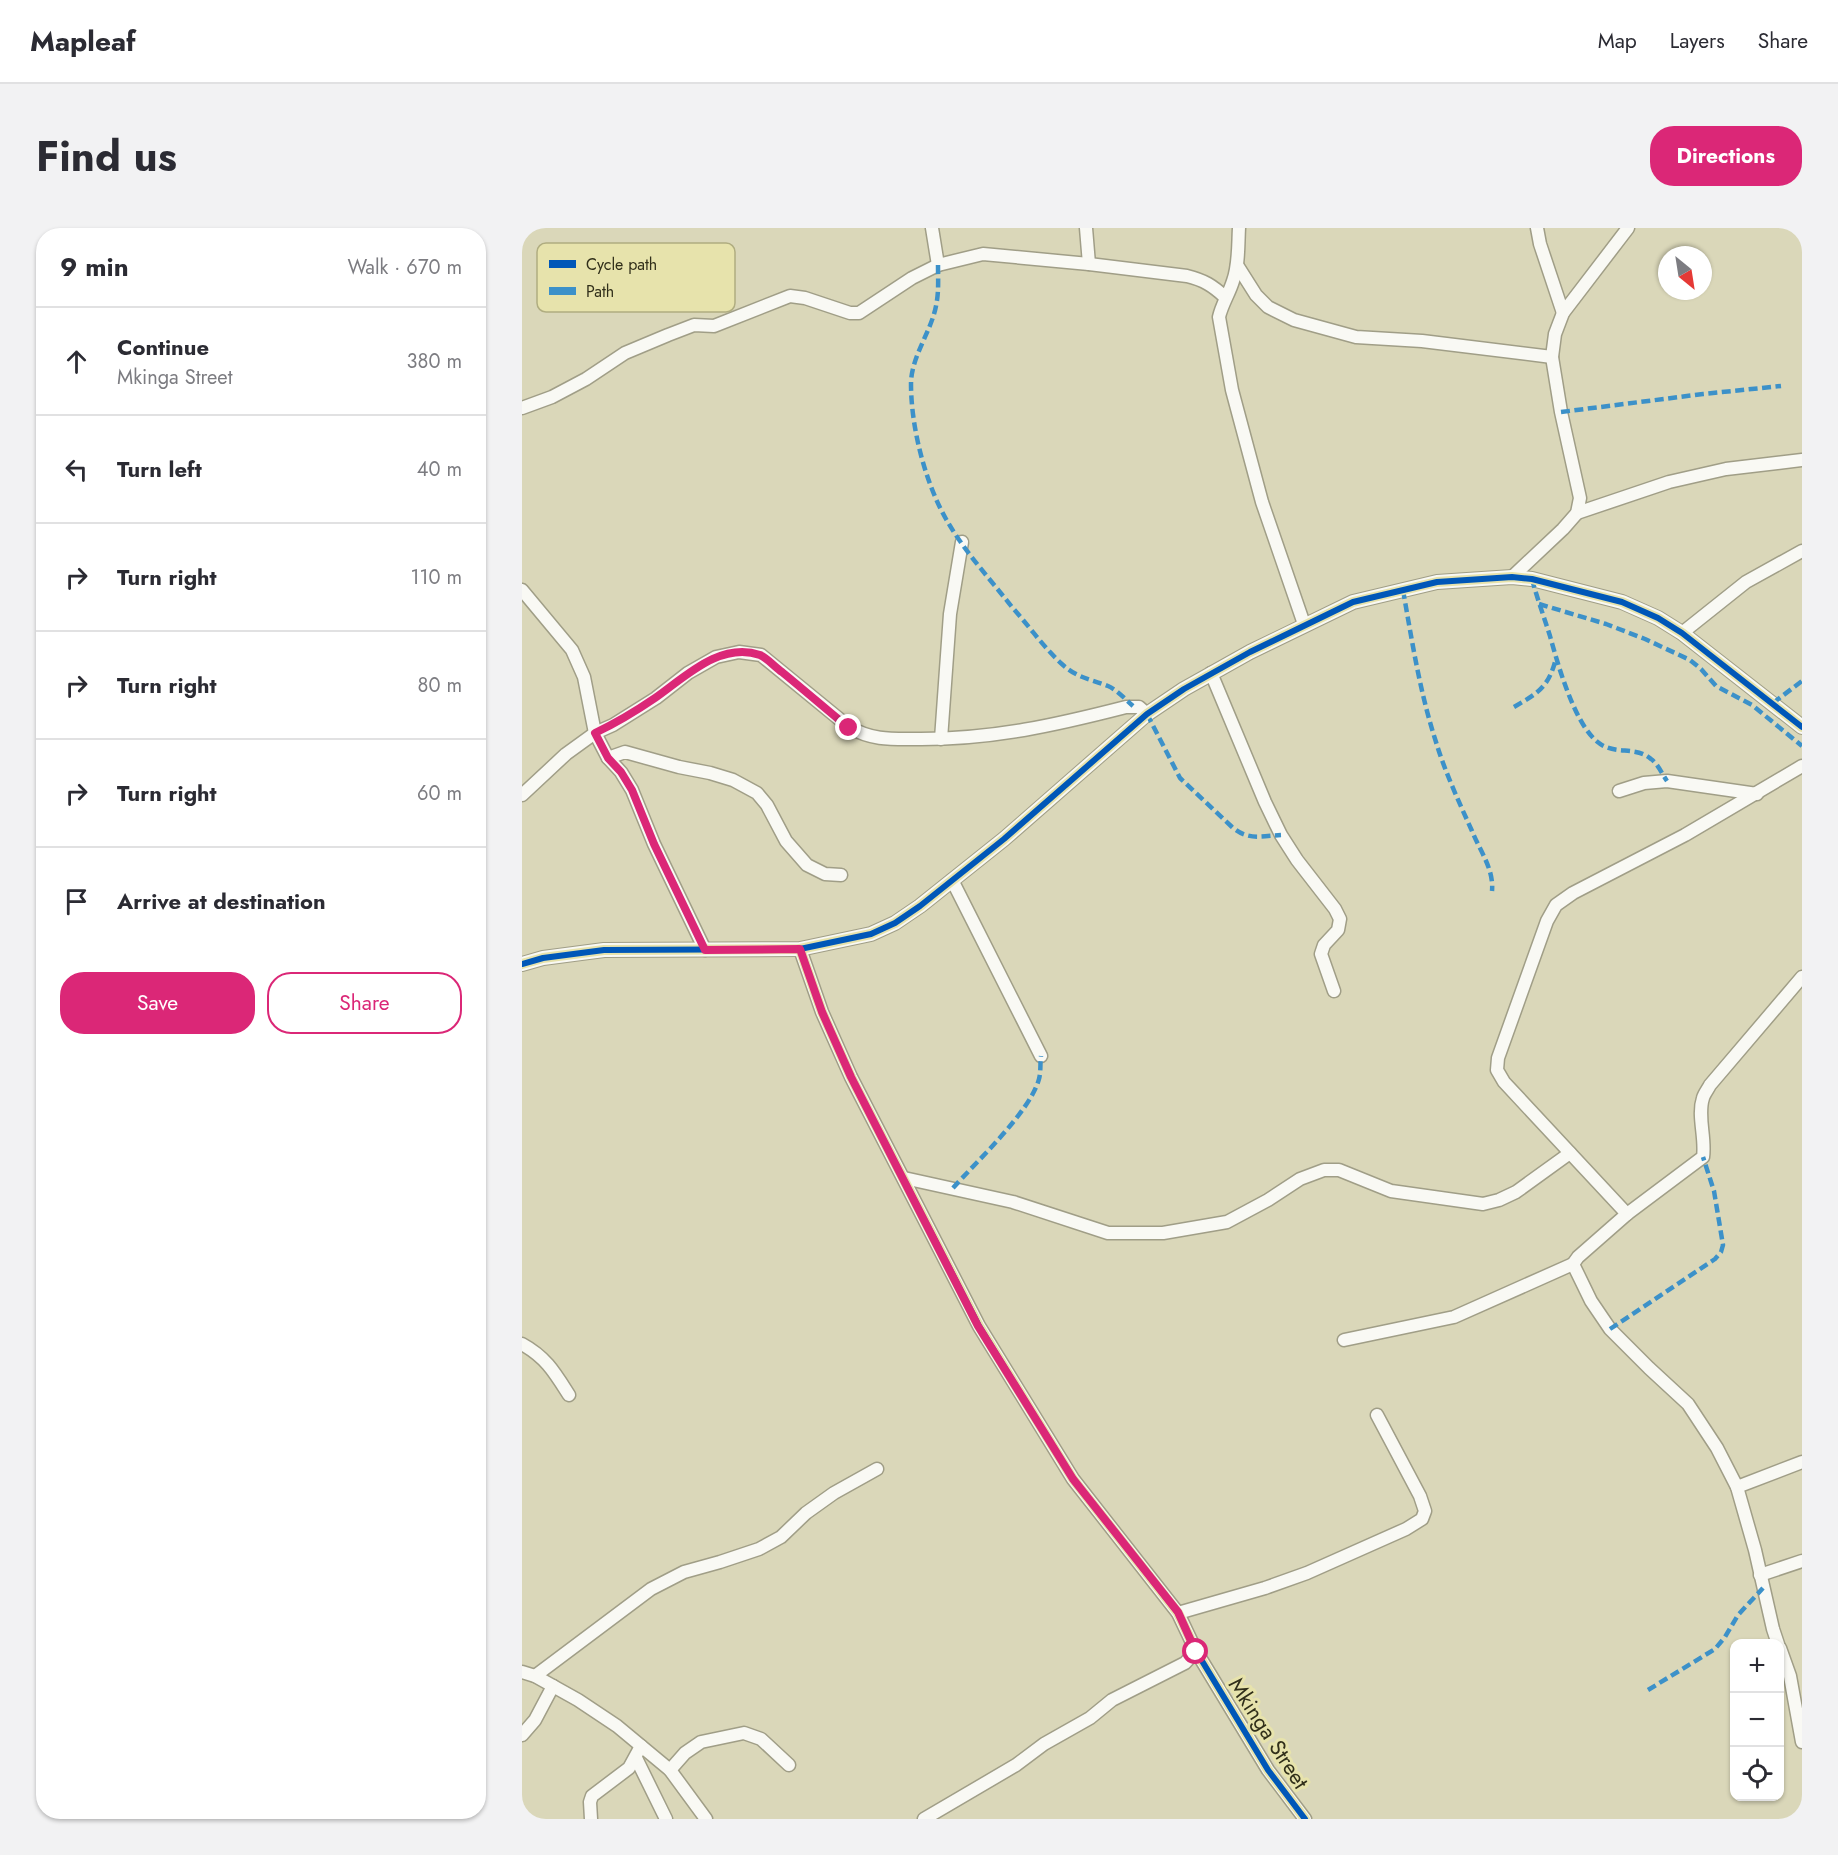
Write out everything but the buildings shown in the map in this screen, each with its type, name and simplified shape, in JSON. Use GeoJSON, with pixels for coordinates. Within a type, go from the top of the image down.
{"type":"FeatureCollection","features":[{"type":"Feature","properties":{"kind":"street"},"geometry":{"type":"LineString","coordinates":[[932,228],[938,265]]}},
{"type":"Feature","properties":{"kind":"street"},"geometry":{"type":"LineString","coordinates":[[1086,228],[1089,264]]}},
{"type":"Feature","properties":{"kind":"street"},"geometry":{"type":"LineString","coordinates":[[1239,228],[1237,265],[1219,317],[1232,390],[1262,502],[1304,624]]}},
{"type":"Feature","properties":{"kind":"street"},"geometry":{"type":"LineString","coordinates":[[1538,228],[1540,244],[1563,313]]}},
{"type":"Feature","properties":{"kind":"street"},"geometry":{"type":"LineString","coordinates":[[1512,577],[1577,513],[1580,498],[1561,412],[1552,357],[1555,334],[1563,313],[1628,228]]}},
{"type":"Feature","properties":{"kind":"street"},"geometry":{"type":"LineString","coordinates":[[522,408],[552,397],[586,379],[626,353],[694,325],[714,326],[790,296],[805,298],[850,313],[859,313],[912,278],[938,265],[983,254],[1089,264],[1202,279],[1225,297]]}},
{"type":"Feature","properties":{"kind":"street"},"geometry":{"type":"LineString","coordinates":[[1237,265],[1256,295],[1268,307],[1294,320],[1356,337],[1434,342],[1552,357]]}},
{"type":"Feature","properties":{"kind":"street"},"geometry":{"type":"LineString","coordinates":[[1577,513],[1669,482],[1726,469],[1802,460]]}},
{"type":"Feature","properties":{"kind":"street"},"geometry":{"type":"LineString","coordinates":[[941,739],[950,614],[962,542]]}},
{"type":"Feature","properties":{"kind":"street"},"geometry":{"type":"LineString","coordinates":[[1682,633],[1746,582],[1802,551]]}},
{"type":"Feature","properties":{"kind":"street"},"geometry":{"type":"LineString","coordinates":[[522,964],[543,958],[604,950],[800,949],[871,934],[896,922],[920,906],[1004,839],[1147,714],[1212,673],[1304,624],[1353,602],[1437,582],[1512,577],[1532,579],[1622,602],[1658,618],[1682,633],[1802,727]]}},
{"type":"Feature","properties":{"kind":"street"},"geometry":{"type":"LineString","coordinates":[[522,590],[572,650],[584,677],[595,733],[608,758],[621,772],[632,790],[654,844],[705,950]]}},
{"type":"Feature","properties":{"kind":"street"},"geometry":{"type":"LineString","coordinates":[[522,795],[566,754],[595,733],[613,725],[656,698],[688,673],[716,657],[739,652],[761,655],[849,728],[861,735],[878,739],[941,739],[994,735],[1038,729],[1126,706],[1139,707],[1147,714]]}},
{"type":"Feature","properties":{"kind":"street"},"geometry":{"type":"LineString","coordinates":[[1212,673],[1281,835],[1340,919],[1338,930],[1324,945],[1322,954],[1334,991]]}},
{"type":"Feature","properties":{"kind":"street"},"geometry":{"type":"LineString","coordinates":[[608,758],[625,752],[679,767],[710,772],[733,780],[757,793],[767,805],[786,841],[807,865],[825,874],[841,875]]}},
{"type":"Feature","properties":{"kind":"street"},"geometry":{"type":"LineString","coordinates":[[1627,1214],[1504,1082],[1497,1070],[1498,1058],[1546,921],[1556,905],[1573,892],[1685,835],[1802,766]]}},
{"type":"Feature","properties":{"kind":"street"},"geometry":{"type":"LineString","coordinates":[[1619,791],[1644,783],[1667,781],[1757,794]]}},
{"type":"Feature","properties":{"kind":"street"},"geometry":{"type":"LineString","coordinates":[[952,880],[1041,1056]]}},
{"type":"Feature","properties":{"kind":"street","name":"Mkinga Street"},"geometry":{"type":"LineString","coordinates":[[800,949],[836,1045],[978,1326],[1073,1479],[1178,1612],[1196,1652],[1268,1770],[1303,1818]]}},
{"type":"Feature","properties":{"kind":"street"},"geometry":{"type":"LineString","coordinates":[[1344,1340],[1454,1317],[1573,1264],[1627,1214],[1703,1157],[1702,1098],[1710,1085],[1802,977]]}},
{"type":"Feature","properties":{"kind":"street"},"geometry":{"type":"LineString","coordinates":[[904,1178],[1013,1202],[1108,1233],[1163,1233],[1227,1222],[1268,1200],[1300,1179],[1324,1170],[1339,1170],[1391,1191],[1483,1204],[1516,1192],[1570,1153]]}},
{"type":"Feature","properties":{"kind":"street"},"geometry":{"type":"LineString","coordinates":[[1573,1264],[1591,1301],[1610,1329],[1688,1404],[1717,1448],[1737,1487],[1777,1639]]}},
{"type":"Feature","properties":{"kind":"street"},"geometry":{"type":"LineString","coordinates":[[522,1344],[537,1352],[554,1371],[569,1395]]}},
{"type":"Feature","properties":{"kind":"street"},"geometry":{"type":"LineString","coordinates":[[1178,1612],[1265,1588],[1307,1573],[1406,1529],[1422,1519],[1425,1511],[1420,1496],[1377,1415]]}},
{"type":"Feature","properties":{"kind":"street"},"geometry":{"type":"LineString","coordinates":[[1737,1487],[1802,1462]]}},
{"type":"Feature","properties":{"kind":"street"},"geometry":{"type":"LineString","coordinates":[[535,1676],[651,1589],[684,1572],[759,1549],[781,1538],[806,1513],[834,1493],[877,1469]]}},
{"type":"Feature","properties":{"kind":"street"},"geometry":{"type":"LineString","coordinates":[[1760,1575],[1802,1561]]}},
{"type":"Feature","properties":{"kind":"street"},"geometry":{"type":"LineString","coordinates":[[924,1819],[1016,1765],[1044,1744],[1090,1718],[1112,1700],[1185,1663],[1196,1652]]}},
{"type":"Feature","properties":{"kind":"street"},"geometry":{"type":"LineString","coordinates":[[1784,1660],[1790,1676],[1802,1742]]}},
{"type":"Feature","properties":{"kind":"street"},"geometry":{"type":"LineString","coordinates":[[522,1672],[535,1676],[599,1712],[642,1746],[670,1770],[706,1819]]}},
{"type":"Feature","properties":{"kind":"street"},"geometry":{"type":"LineString","coordinates":[[522,1735],[535,1720],[553,1686]]}},
{"type":"Feature","properties":{"kind":"street"},"geometry":{"type":"LineString","coordinates":[[670,1770],[685,1753],[702,1742],[744,1733],[761,1739],[789,1765]]}},
{"type":"Feature","properties":{"kind":"street"},"geometry":{"type":"LineString","coordinates":[[591,1819],[592,1796],[629,1768],[642,1746]]}},
{"type":"Feature","properties":{"kind":"street"},"geometry":{"type":"LineString","coordinates":[[636,1758],[666,1819]]}},
{"type":"Feature","properties":{"kind":"marked path"},"geometry":{"type":"LineString","coordinates":[[938,265],[936,306],[914,364],[911,384],[914,418],[921,454],[938,504],[969,554],[1056,658],[1074,673],[1118,692],[1133,706]]}},
{"type":"Feature","properties":{"kind":"marked path"},"geometry":{"type":"LineString","coordinates":[[1561,412],[1781,386]]}},
{"type":"Feature","properties":{"kind":"marked path"},"geometry":{"type":"LineString","coordinates":[[1532,579],[1568,694],[1590,735],[1605,747],[1645,755],[1656,764],[1667,781]]}},
{"type":"Feature","properties":{"kind":"marked path"},"geometry":{"type":"LineString","coordinates":[[1403,590],[1430,723],[1448,776],[1489,868],[1492,891]]}},
{"type":"Feature","properties":{"kind":"marked path"},"geometry":{"type":"LineString","coordinates":[[1539,604],[1606,624],[1690,660],[1716,686],[1752,705],[1802,746]]}},
{"type":"Feature","properties":{"kind":"marked path"},"geometry":{"type":"LineString","coordinates":[[1514,707],[1530,698],[1546,683],[1556,658]]}},
{"type":"Feature","properties":{"kind":"marked path"},"geometry":{"type":"LineString","coordinates":[[1773,703],[1802,681]]}},
{"type":"Feature","properties":{"kind":"marked path"},"geometry":{"type":"LineString","coordinates":[[1147,714],[1180,778],[1232,827],[1250,836],[1281,835]]}},
{"type":"Feature","properties":{"kind":"marked path"},"geometry":{"type":"LineString","coordinates":[[953,1188],[1002,1136],[1025,1106],[1039,1079],[1041,1056]]}},
{"type":"Feature","properties":{"kind":"marked path"},"geometry":{"type":"LineString","coordinates":[[1610,1329],[1715,1259],[1721,1252],[1723,1245],[1714,1191],[1703,1157]]}},
{"type":"Feature","properties":{"kind":"marked path"},"geometry":{"type":"LineString","coordinates":[[1648,1690],[1715,1649],[1738,1615],[1763,1588]]}},
{"type":"Feature","properties":{"kind":"cycle path"},"geometry":{"type":"LineString","coordinates":[[522,964],[543,958],[604,950],[800,949],[871,934],[895,923],[920,906],[1004,839],[1147,714],[1184,689],[1250,652],[1353,602],[1437,582],[1512,577],[1532,579],[1622,602],[1658,618],[1682,633],[1802,727]]}},
{"type":"Feature","properties":{"kind":"cycle path"},"geometry":{"type":"LineString","coordinates":[[800,949],[822,1012],[851,1077],[979,1326],[1073,1479],[1178,1613],[1196,1651],[1268,1770],[1305,1819]]}},
{"type":"Feature","properties":{"kind":"route"},"geometry":{"type":"LineString","coordinates":[[849,728],[761,655],[739,652],[716,657],[688,673],[656,698],[613,725],[595,733],[608,758],[621,772],[632,790],[654,844],[705,950],[800,949],[822,1012],[851,1077],[978,1326],[1073,1479],[1178,1612],[1196,1652]]}}]}
